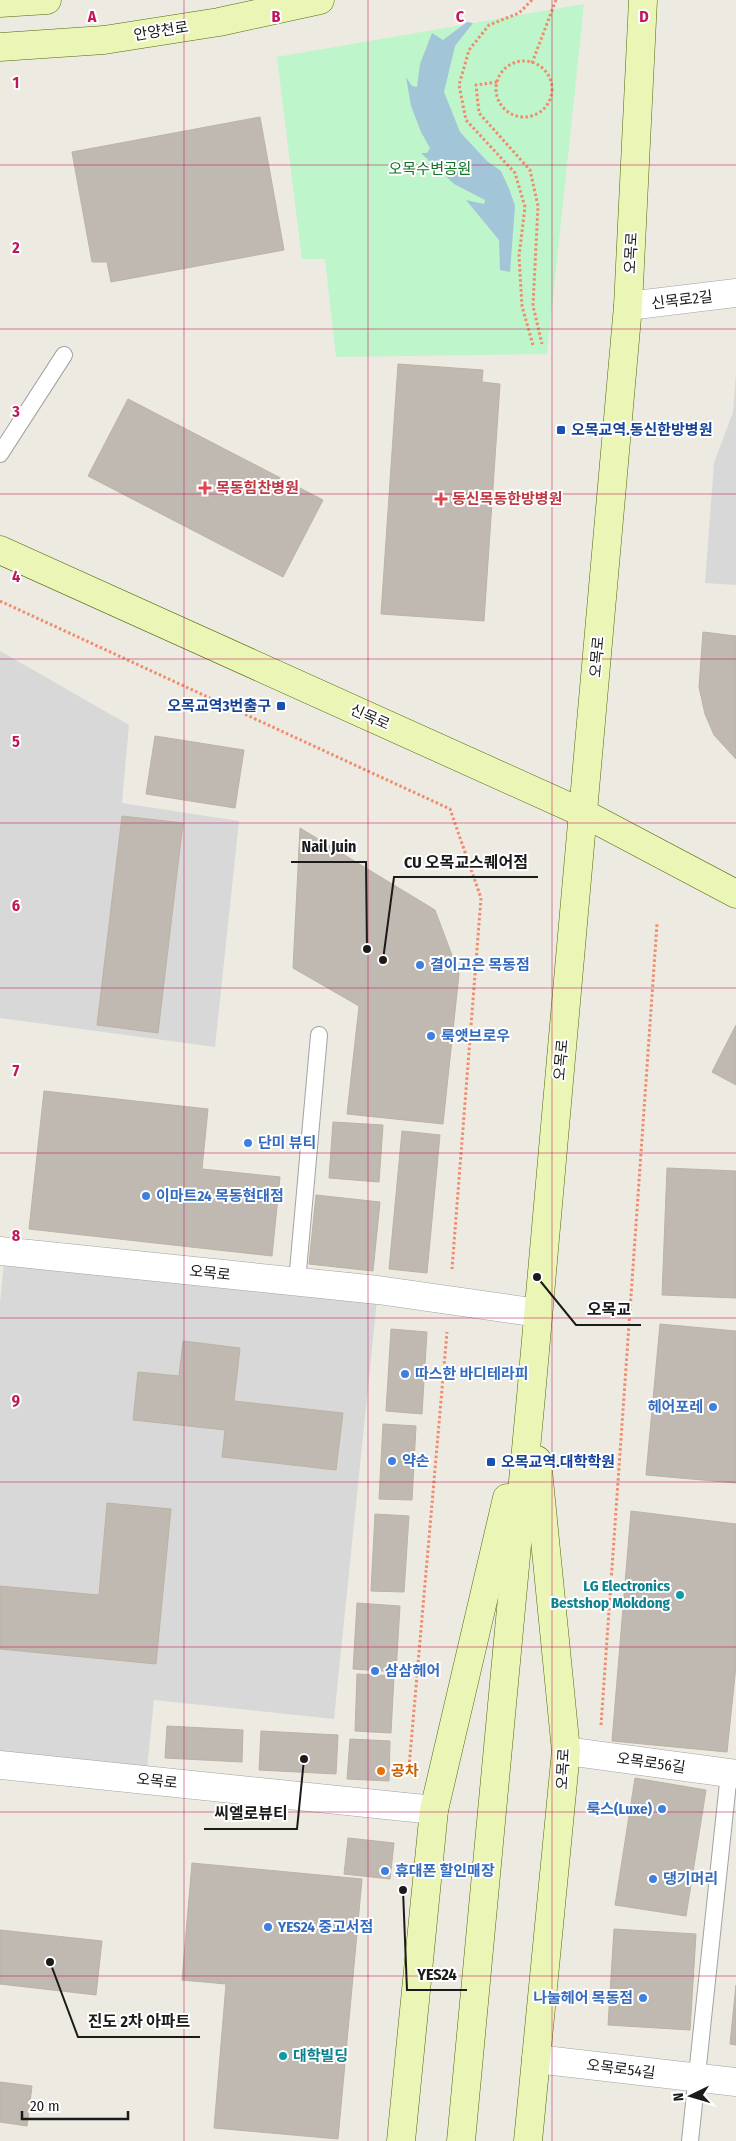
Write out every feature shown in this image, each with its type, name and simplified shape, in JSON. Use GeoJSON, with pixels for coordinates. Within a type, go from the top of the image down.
{"type":"FeatureCollection","features":[{"type":"Feature","properties":{"kind":"main road"},"geometry":{"type":"LineString","coordinates":[[0,3],[47,0]]}},
{"type":"Feature","properties":{"kind":"main road","name":"안양천로"},"geometry":{"type":"LineString","coordinates":[[0,48],[104,40],[219,22],[320,0]]}},
{"type":"Feature","properties":{"kind":"main road","name":"오목로"},"geometry":{"type":"LineString","coordinates":[[461,2141],[531,1396],[628,306],[643,0]]}},
{"type":"Feature","properties":{"kind":"main road","name":"신목로"},"geometry":{"type":"LineString","coordinates":[[0,550],[583,813],[736,894]]}},
{"type":"Feature","properties":{"kind":"main road","name":"오목로"},"geometry":{"type":"LineString","coordinates":[[528,2141],[566,1751],[531,1396]]}},
{"type":"Feature","properties":{"kind":"main road","name":"오목로"},"geometry":{"type":"LineString","coordinates":[[401,2141],[434,1810],[531,1396]]}},
{"type":"Feature","properties":{"kind":"street","name":"신목로2길"},"geometry":{"type":"LineString","coordinates":[[628,306],[736,294]]}},
{"type":"Feature","properties":{"kind":"street","name":"오목로"},"geometry":{"type":"LineString","coordinates":[[0,1251],[298,1282],[450,1300],[538,1313]]}},
{"type":"Feature","properties":{"kind":"street","name":"오목로56길"},"geometry":{"type":"LineString","coordinates":[[566,1751],[732,1773]]}},
{"type":"Feature","properties":{"kind":"street","name":"오목로"},"geometry":{"type":"LineString","coordinates":[[0,1765],[434,1810]]}},
{"type":"Feature","properties":{"kind":"street","name":"오목로54길"},"geometry":{"type":"LineString","coordinates":[[536,2059],[736,2082]]}},
{"type":"Feature","properties":{"kind":"lane"},"geometry":{"type":"LineString","coordinates":[[0,454],[64,355]]}},
{"type":"Feature","properties":{"kind":"lane"},"geometry":{"type":"LineString","coordinates":[[298,1282],[319,1035]]}},
{"type":"Feature","properties":{"kind":"lane"},"geometry":{"type":"LineString","coordinates":[[690,2141],[695,2078],[732,1773]]}},
{"type":"Feature","properties":{"kind":"path"},"geometry":{"type":"LineString","coordinates":[[532,0],[519,13],[489,25],[469,50],[459,85],[466,120],[515,173],[524,207],[519,256],[522,306],[533,345]]}},
{"type":"Feature","properties":{"kind":"path"},"geometry":{"type":"LineString","coordinates":[[532,63],[556,0]]}},
{"type":"Feature","properties":{"kind":"path"},"geometry":{"type":"LineString","coordinates":[[514,63],[532,63],[540,67],[550,82],[549,100],[537,114],[519,117],[503,108],[498,100],[497,82],[506,67],[514,63]]}},
{"type":"Feature","properties":{"kind":"path"},"geometry":{"type":"LineString","coordinates":[[497,82],[476,85],[480,113],[530,170],[538,206],[533,306],[542,344]]}},
{"type":"Feature","properties":{"kind":"path"},"geometry":{"type":"LineString","coordinates":[[0,601],[450,809],[480,898],[450,1300],[405,1807]]}},
{"type":"Feature","properties":{"kind":"path"},"geometry":{"type":"LineString","coordinates":[[598,1756],[657,924]]}},
{"type":"Feature","properties":{"kind":"shaded area"},"geometry":{"type":"Polygon","coordinates":[[[736,373],[736,585],[705,583],[714,463],[733,412],[736,373]]]}},
{"type":"Feature","properties":{"kind":"shaded area"},"geometry":{"type":"Polygon","coordinates":[[[0,651],[129,725],[122,803],[239,821],[215,1047],[0,1018],[0,651]]]}},
{"type":"Feature","properties":{"kind":"shaded area"},"geometry":{"type":"Polygon","coordinates":[[[5,1252],[378,1290],[334,1719],[154,1700],[146,1779],[0,1765],[0,1303],[5,1252]]]}},
{"type":"Feature","properties":{"kind":"green space","name":"오목수변공원"},"geometry":{"type":"Polygon","coordinates":[[[584,4],[547,354],[336,357],[325,259],[302,259],[277,57],[584,4]]]}},
{"type":"Feature","properties":{"kind":"water"},"geometry":{"type":"Polygon","coordinates":[[[467,22],[473,23],[455,46],[444,92],[460,132],[487,161],[501,171],[510,191],[515,206],[510,272],[500,270],[499,240],[466,200],[484,204],[485,200],[454,184],[421,153],[427,153],[430,148],[421,132],[411,106],[406,77],[412,86],[417,87],[420,64],[432,33],[443,40],[467,22]]]}},
{"type":"Feature","properties":{"kind":"building"},"geometry":{"type":"Polygon","coordinates":[[[260,117],[284,250],[111,282],[107,262],[92,262],[72,152],[260,117]]]}},
{"type":"Feature","properties":{"kind":"building","name":"동신목동한방병원"},"geometry":{"type":"Polygon","coordinates":[[[398,364],[483,370],[482,382],[500,384],[484,621],[381,614],[398,364]]]}},
{"type":"Feature","properties":{"kind":"building","name":"목동힘찬병원"},"geometry":{"type":"Polygon","coordinates":[[[128,399],[323,500],[283,577],[88,476],[128,399]]]}},
{"type":"Feature","properties":{"kind":"building"},"geometry":{"type":"Polygon","coordinates":[[[703,632],[736,636],[736,759],[714,735],[705,714],[699,687],[703,632]]]}},
{"type":"Feature","properties":{"kind":"building"},"geometry":{"type":"Polygon","coordinates":[[[155,736],[244,750],[235,808],[146,794],[155,736]]]}},
{"type":"Feature","properties":{"kind":"building"},"geometry":{"type":"Polygon","coordinates":[[[122,816],[183,823],[158,1033],[97,1025],[122,816]]]}},
{"type":"Feature","properties":{"kind":"building"},"geometry":{"type":"Polygon","coordinates":[[[300,828],[435,910],[459,974],[443,1124],[347,1114],[359,1006],[293,968],[300,828]]]}},
{"type":"Feature","properties":{"kind":"building"},"geometry":{"type":"Polygon","coordinates":[[[736,1025],[736,1085],[712,1072],[736,1025]]]}},
{"type":"Feature","properties":{"kind":"building"},"geometry":{"type":"Polygon","coordinates":[[[44,1091],[208,1109],[202,1169],[280,1177],[272,1256],[29,1229],[44,1091]]]}},
{"type":"Feature","properties":{"kind":"building"},"geometry":{"type":"Polygon","coordinates":[[[333,1122],[383,1125],[379,1182],[329,1178],[333,1122]]]}},
{"type":"Feature","properties":{"kind":"building"},"geometry":{"type":"Polygon","coordinates":[[[402,1131],[440,1135],[427,1273],[389,1269],[402,1131]]]}},
{"type":"Feature","properties":{"kind":"building"},"geometry":{"type":"Polygon","coordinates":[[[667,1168],[736,1171],[736,1298],[662,1295],[667,1168]]]}},
{"type":"Feature","properties":{"kind":"building"},"geometry":{"type":"Polygon","coordinates":[[[316,1195],[380,1202],[373,1271],[309,1264],[316,1195]]]}},
{"type":"Feature","properties":{"kind":"building"},"geometry":{"type":"Polygon","coordinates":[[[660,1324],[736,1331],[736,1483],[646,1475],[660,1324]]]}},
{"type":"Feature","properties":{"kind":"building"},"geometry":{"type":"Polygon","coordinates":[[[391,1329],[427,1332],[422,1414],[386,1411],[391,1329]]]}},
{"type":"Feature","properties":{"kind":"building"},"geometry":{"type":"Polygon","coordinates":[[[183,1341],[240,1348],[234,1401],[343,1413],[336,1470],[222,1457],[225,1430],[133,1420],[138,1372],[179,1376],[183,1341]]]}},
{"type":"Feature","properties":{"kind":"building"},"geometry":{"type":"Polygon","coordinates":[[[383,1424],[416,1426],[412,1500],[379,1499],[383,1424]]]}},
{"type":"Feature","properties":{"kind":"building"},"geometry":{"type":"Polygon","coordinates":[[[107,1503],[171,1509],[156,1664],[0,1649],[0,1586],[99,1595],[107,1503]]]}},
{"type":"Feature","properties":{"kind":"building","name":"LG Electronics Bestshop Mokdong"},"geometry":{"type":"Polygon","coordinates":[[[631,1511],[736,1524],[736,1666],[727,1752],[612,1741],[631,1511]]]}},
{"type":"Feature","properties":{"kind":"building"},"geometry":{"type":"Polygon","coordinates":[[[375,1514],[409,1516],[404,1592],[371,1591],[375,1514]]]}},
{"type":"Feature","properties":{"kind":"building"},"geometry":{"type":"Polygon","coordinates":[[[357,1603],[400,1606],[396,1672],[353,1669],[357,1603]]]}},
{"type":"Feature","properties":{"kind":"building"},"geometry":{"type":"Polygon","coordinates":[[[357,1674],[394,1676],[391,1733],[355,1731],[357,1674]]]}},
{"type":"Feature","properties":{"kind":"building"},"geometry":{"type":"Polygon","coordinates":[[[167,1726],[243,1730],[242,1762],[165,1758],[167,1726]]]}},
{"type":"Feature","properties":{"kind":"building"},"geometry":{"type":"Polygon","coordinates":[[[261,1731],[338,1735],[336,1774],[259,1770],[261,1731]]]}},
{"type":"Feature","properties":{"kind":"building"},"geometry":{"type":"Polygon","coordinates":[[[350,1739],[390,1741],[389,1781],[347,1779],[350,1739]]]}},
{"type":"Feature","properties":{"kind":"building"},"geometry":{"type":"Polygon","coordinates":[[[635,1778],[706,1790],[686,1916],[615,1905],[635,1778]]]}},
{"type":"Feature","properties":{"kind":"building"},"geometry":{"type":"Polygon","coordinates":[[[348,1838],[394,1843],[390,1879],[344,1874],[348,1838]]]}},
{"type":"Feature","properties":{"kind":"building","name":"대학빌딩"},"geometry":{"type":"Polygon","coordinates":[[[192,1863],[362,1879],[338,2139],[214,2128],[226,1984],[182,1980],[192,1863]]]}},
{"type":"Feature","properties":{"kind":"building"},"geometry":{"type":"Polygon","coordinates":[[[614,1929],[696,1934],[690,2030],[608,2025],[614,1929]]]}},
{"type":"Feature","properties":{"kind":"building"},"geometry":{"type":"Polygon","coordinates":[[[0,1930],[102,1941],[96,1995],[0,1984],[0,1930]]]}},
{"type":"Feature","properties":{"kind":"building"},"geometry":{"type":"Polygon","coordinates":[[[736,1985],[736,2045],[730,2044],[736,1985]]]}},
{"type":"Feature","properties":{"kind":"building"},"geometry":{"type":"Polygon","coordinates":[[[0,2082],[32,2086],[27,2126],[0,2122],[0,2082]]]}},
{"type":"Feature","properties":{"kind":"place","name":"오목교역.동신한방병원"},"geometry":{"type":"Point","coordinates":[561,430]}},
{"type":"Feature","properties":{"kind":"place","name":"목동힘찬병원"},"geometry":{"type":"Point","coordinates":[205,488]}},
{"type":"Feature","properties":{"kind":"place","name":"동신목동한방병원"},"geometry":{"type":"Point","coordinates":[441,499]}},
{"type":"Feature","properties":{"kind":"place","name":"오목교역3번출구"},"geometry":{"type":"Point","coordinates":[281,706]}},
{"type":"Feature","properties":{"kind":"place","name":"Nail Juin"},"geometry":{"type":"Point","coordinates":[367,949]}},
{"type":"Feature","properties":{"kind":"place","name":"CU 오목교스퀘어점"},"geometry":{"type":"Point","coordinates":[383,960]}},
{"type":"Feature","properties":{"kind":"place","name":"결이고은 목동점"},"geometry":{"type":"Point","coordinates":[420,965]}},
{"type":"Feature","properties":{"kind":"place","name":"룩앳브로우"},"geometry":{"type":"Point","coordinates":[431,1036]}},
{"type":"Feature","properties":{"kind":"place","name":"단미 뷰티"},"geometry":{"type":"Point","coordinates":[248,1143]}},
{"type":"Feature","properties":{"kind":"place","name":"이마트24 목동현대점"},"geometry":{"type":"Point","coordinates":[146,1196]}},
{"type":"Feature","properties":{"kind":"place","name":"오목교"},"geometry":{"type":"Point","coordinates":[537,1277]}},
{"type":"Feature","properties":{"kind":"place","name":"따스한 바디테라피"},"geometry":{"type":"Point","coordinates":[405,1374]}},
{"type":"Feature","properties":{"kind":"place","name":"헤어포레"},"geometry":{"type":"Point","coordinates":[713,1407]}},
{"type":"Feature","properties":{"kind":"place","name":"약손"},"geometry":{"type":"Point","coordinates":[392,1461]}},
{"type":"Feature","properties":{"kind":"place","name":"오목교역.대학학원"},"geometry":{"type":"Point","coordinates":[491,1462]}},
{"type":"Feature","properties":{"kind":"place","name":"LG Electronics Bestshop Mokdong"},"geometry":{"type":"Point","coordinates":[680,1595]}},
{"type":"Feature","properties":{"kind":"place","name":"삼삼헤어"},"geometry":{"type":"Point","coordinates":[375,1671]}},
{"type":"Feature","properties":{"kind":"place","name":"씨엘로뷰티"},"geometry":{"type":"Point","coordinates":[304,1759]}},
{"type":"Feature","properties":{"kind":"place","name":"공차"},"geometry":{"type":"Point","coordinates":[381,1771]}},
{"type":"Feature","properties":{"kind":"place","name":"룩스(Luxe)"},"geometry":{"type":"Point","coordinates":[662,1809]}},
{"type":"Feature","properties":{"kind":"place","name":"휴대폰 할인매장"},"geometry":{"type":"Point","coordinates":[385,1871]}},
{"type":"Feature","properties":{"kind":"place","name":"댕기머리"},"geometry":{"type":"Point","coordinates":[653,1879]}},
{"type":"Feature","properties":{"kind":"place","name":"YES24"},"geometry":{"type":"Point","coordinates":[403,1890]}},
{"type":"Feature","properties":{"kind":"place","name":"YES24 중고서점"},"geometry":{"type":"Point","coordinates":[268,1927]}},
{"type":"Feature","properties":{"kind":"place","name":"진도 2차 아파트"},"geometry":{"type":"Point","coordinates":[50,1962]}},
{"type":"Feature","properties":{"kind":"place","name":"나눌헤어 목동점"},"geometry":{"type":"Point","coordinates":[643,1998]}},
{"type":"Feature","properties":{"kind":"place","name":"대학빌딩"},"geometry":{"type":"Point","coordinates":[283,2056]}}]}
